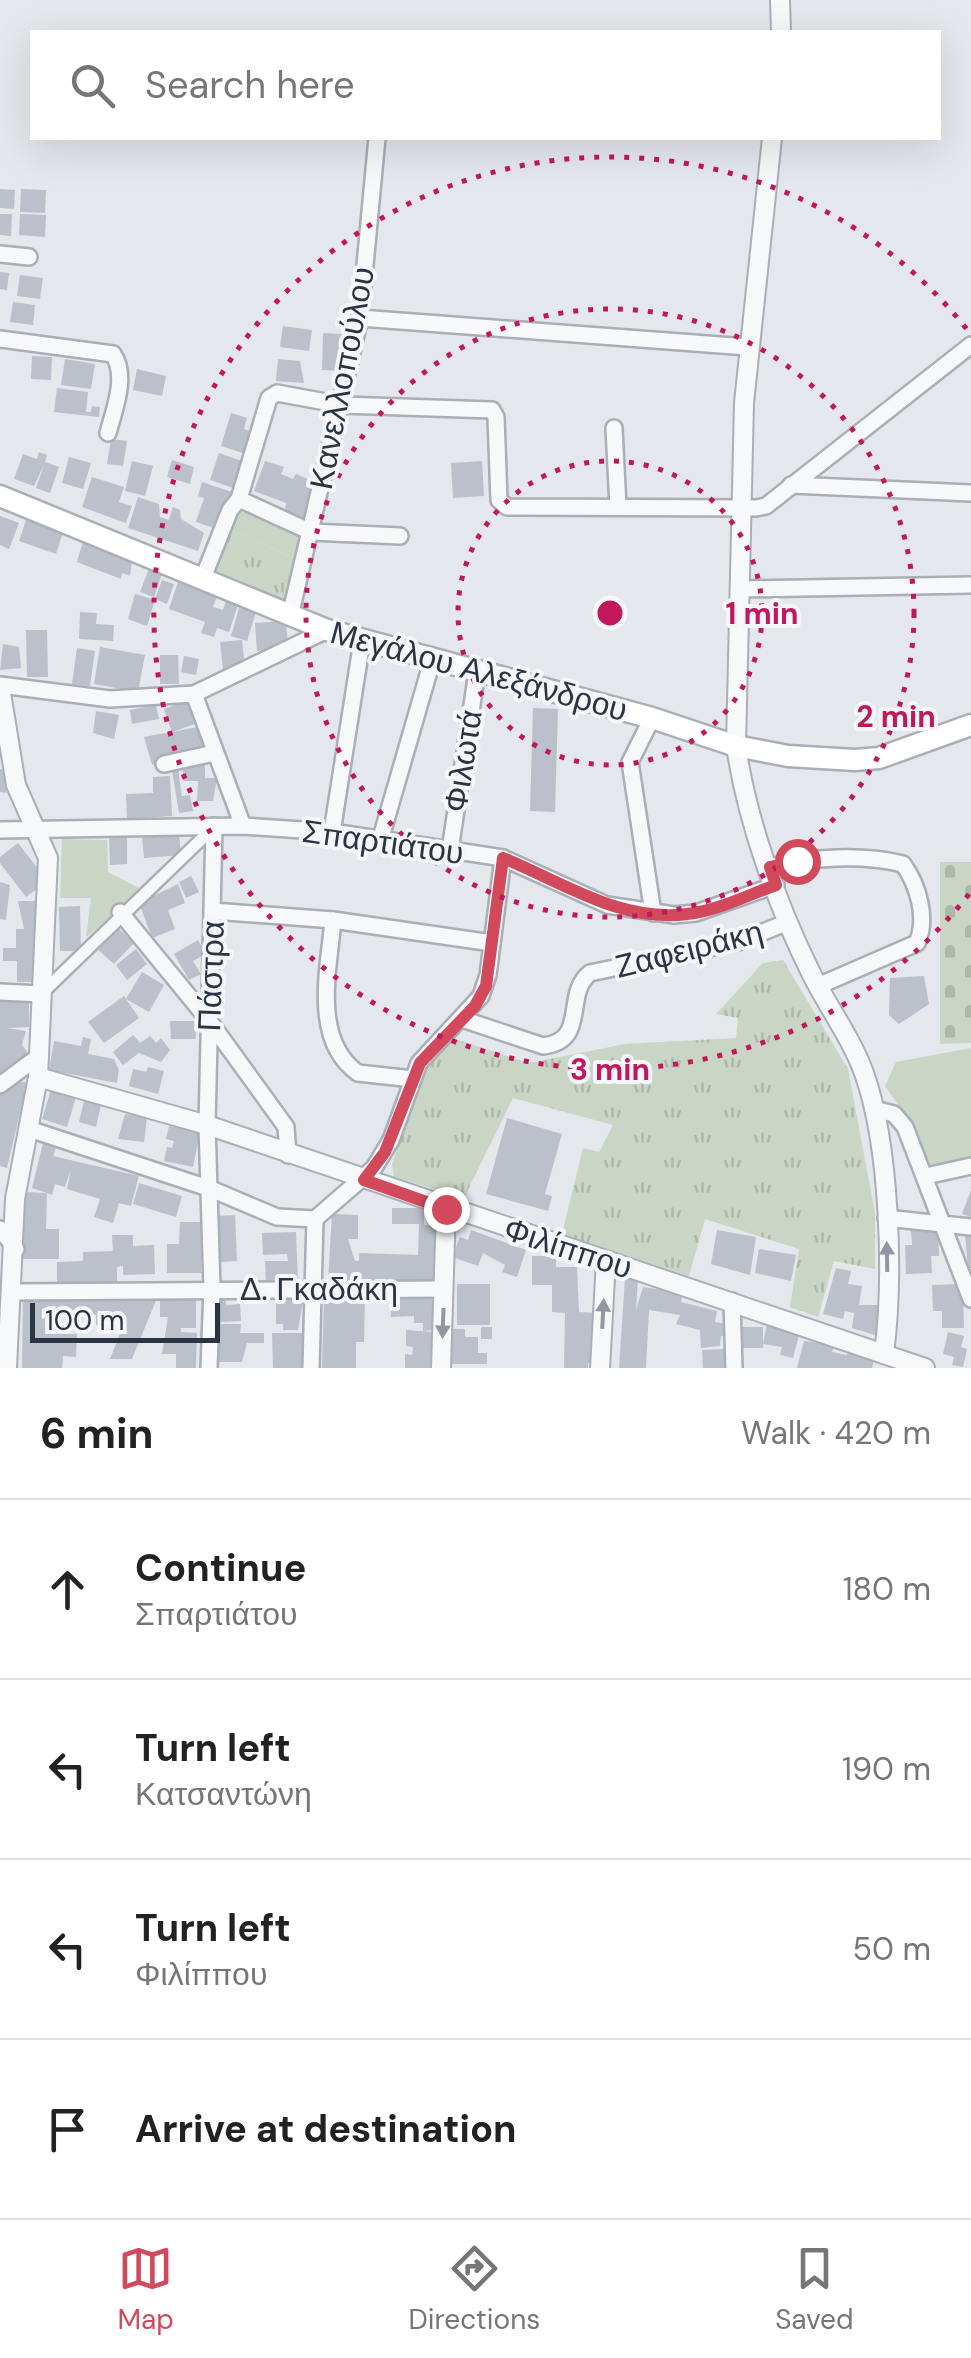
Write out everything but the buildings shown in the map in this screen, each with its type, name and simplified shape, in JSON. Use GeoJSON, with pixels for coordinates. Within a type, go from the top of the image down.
{"type":"FeatureCollection","features":[{"type":"Feature","properties":{"kind":"main road","name":"Μεγάλου Αλεξάνδρου"},"geometry":{"type":"LineString","coordinates":[[0,496],[327,630],[652,718],[736,746],[788,756],[880,758],[971,725]]}},
{"type":"Feature","properties":{"kind":"street"},"geometry":{"type":"LineString","coordinates":[[780,0],[781,30]]}},
{"type":"Feature","properties":{"kind":"street","name":"Κανελλοπούλου"},"geometry":{"type":"LineString","coordinates":[[290,616],[360,318],[376,140]]}},
{"type":"Feature","properties":{"kind":"street"},"geometry":{"type":"LineString","coordinates":[[772,140],[747,347],[736,746],[742,784],[788,922],[818,986],[854,1048],[874,1109],[886,1218],[888,1316],[884,1361]]}},
{"type":"Feature","properties":{"kind":"street"},"geometry":{"type":"LineString","coordinates":[[0,254],[29,257]]}},
{"type":"Feature","properties":{"kind":"street"},"geometry":{"type":"LineString","coordinates":[[360,318],[747,347]]}},
{"type":"Feature","properties":{"kind":"street"},"geometry":{"type":"LineString","coordinates":[[0,339],[113,354],[118,363],[118,393],[108,433]]}},
{"type":"Feature","properties":{"kind":"street"},"geometry":{"type":"LineString","coordinates":[[203,578],[227,516],[239,499],[272,394],[342,405],[488,409],[496,417],[499,500],[504,506],[743,508],[766,506],[971,345]]}},
{"type":"Feature","properties":{"kind":"street"},"geometry":{"type":"LineString","coordinates":[[614,428],[618,508]]}},
{"type":"Feature","properties":{"kind":"street"},"geometry":{"type":"LineString","coordinates":[[791,485],[971,493]]}},
{"type":"Feature","properties":{"kind":"street"},"geometry":{"type":"LineString","coordinates":[[239,499],[312,532],[400,536]]}},
{"type":"Feature","properties":{"kind":"street"},"geometry":{"type":"LineString","coordinates":[[741,589],[971,585]]}},
{"type":"Feature","properties":{"kind":"street"},"geometry":{"type":"LineString","coordinates":[[7,1368],[14,1292],[15,1199],[38,1077],[48,858],[16,785],[0,686],[110,699],[194,694],[327,630]]}},
{"type":"Feature","properties":{"kind":"street"},"geometry":{"type":"LineString","coordinates":[[332,832],[362,641]]}},
{"type":"Feature","properties":{"kind":"street"},"geometry":{"type":"LineString","coordinates":[[380,842],[432,661]]}},
{"type":"Feature","properties":{"kind":"street","name":"Φιλωτά"},"geometry":{"type":"LineString","coordinates":[[450,850],[477,672]]}},
{"type":"Feature","properties":{"kind":"street"},"geometry":{"type":"LineString","coordinates":[[194,694],[243,826]]}},
{"type":"Feature","properties":{"kind":"street"},"geometry":{"type":"LineString","coordinates":[[652,718],[630,762],[653,913]]}},
{"type":"Feature","properties":{"kind":"street"},"geometry":{"type":"LineString","coordinates":[[164,764],[214,754]]}},
{"type":"Feature","properties":{"kind":"street"},"geometry":{"type":"LineString","coordinates":[[0,992],[41,994],[120,912],[214,826]]}},
{"type":"Feature","properties":{"kind":"street","name":"Πάστρα"},"geometry":{"type":"LineString","coordinates":[[211,1189],[206,1125],[214,826]]}},
{"type":"Feature","properties":{"kind":"street","name":"Σπαρτιάτου"},"geometry":{"type":"LineString","coordinates":[[0,830],[243,826],[332,832],[503,858],[608,905],[653,913],[696,913],[808,860],[881,860],[903,864],[912,878],[920,908],[917,943],[818,986]]}},
{"type":"Feature","properties":{"kind":"street"},"geometry":{"type":"LineString","coordinates":[[29,1129],[211,1189],[277,1217],[315,1218],[364,1180],[385,1152],[427,1052],[462,1019],[486,986],[503,858]]}},
{"type":"Feature","properties":{"kind":"street"},"geometry":{"type":"LineString","coordinates":[[213,911],[333,920],[492,944]]}},
{"type":"Feature","properties":{"kind":"street"},"geometry":{"type":"LineString","coordinates":[[120,912],[210,1022],[286,1126],[288,1155]]}},
{"type":"Feature","properties":{"kind":"street"},"geometry":{"type":"LineString","coordinates":[[333,920],[327,1016],[334,1046],[358,1073],[413,1080]]}},
{"type":"Feature","properties":{"kind":"street","name":"Ζαφειράκη"},"geometry":{"type":"LineString","coordinates":[[462,1019],[543,1046],[556,1044],[572,1030],[581,981],[590,973],[738,942],[788,922]]}},
{"type":"Feature","properties":{"kind":"street"},"geometry":{"type":"LineString","coordinates":[[0,1084],[38,1056]]}},
{"type":"Feature","properties":{"kind":"street","name":"Φιλίππου"},"geometry":{"type":"LineString","coordinates":[[38,1077],[206,1125],[446,1209],[732,1301],[884,1361],[925,1368]]}},
{"type":"Feature","properties":{"kind":"street"},"geometry":{"type":"LineString","coordinates":[[874,1109],[900,1119],[946,1224],[971,1299]]}},
{"type":"Feature","properties":{"kind":"street"},"geometry":{"type":"LineString","coordinates":[[926,1176],[971,1166]]}},
{"type":"Feature","properties":{"kind":"street"},"geometry":{"type":"LineString","coordinates":[[209,1368],[211,1189]]}},
{"type":"Feature","properties":{"kind":"street"},"geometry":{"type":"LineString","coordinates":[[441,1368],[446,1209]]}},
{"type":"Feature","properties":{"kind":"street"},"geometry":{"type":"LineString","coordinates":[[311,1368],[315,1218]]}},
{"type":"Feature","properties":{"kind":"street"},"geometry":{"type":"LineString","coordinates":[[886,1218],[971,1227]]}},
{"type":"Feature","properties":{"kind":"street"},"geometry":{"type":"LineString","coordinates":[[0,1229],[16,1249]]}},
{"type":"Feature","properties":{"kind":"street"},"geometry":{"type":"LineString","coordinates":[[600,1368],[606,1260]]}},
{"type":"Feature","properties":{"kind":"street","name":"Δ. Γκαδάκη"},"geometry":{"type":"LineString","coordinates":[[14,1292],[444,1289]]}},
{"type":"Feature","properties":{"kind":"street"},"geometry":{"type":"LineString","coordinates":[[732,1301],[734,1368]]}},
{"type":"Feature","properties":{"kind":"green space"},"geometry":{"type":"Polygon","coordinates":[[[234,505],[311,532],[304,563],[224,526],[234,505]]]}},
{"type":"Feature","properties":{"kind":"green space"},"geometry":{"type":"Polygon","coordinates":[[[224,526],[304,563],[294,606],[203,578],[224,526]]]}},
{"type":"Feature","properties":{"kind":"green space"},"geometry":{"type":"Polygon","coordinates":[[[62,839],[107,840],[108,872],[143,890],[86,937],[91,898],[60,898],[62,839]]]}},
{"type":"Feature","properties":{"kind":"green space"},"geometry":{"type":"Polygon","coordinates":[[[940,862],[971,862],[971,1043],[940,1044],[940,862]]]}},
{"type":"Feature","properties":{"kind":"green space"},"geometry":{"type":"Polygon","coordinates":[[[783,960],[848,1069],[875,1213],[875,1269],[834,1261],[818,1317],[790,1307],[799,1249],[705,1219],[689,1276],[562,1234],[583,1148],[599,1152],[613,1125],[513,1098],[464,1198],[394,1177],[392,1164],[425,1068],[455,1039],[529,1063],[625,1044],[736,1038],[738,1018],[716,1014],[763,963],[783,960]]]}},
{"type":"Feature","properties":{"kind":"green space"},"geometry":{"type":"Polygon","coordinates":[[[971,1048],[971,1158],[930,1167],[912,1125],[885,1086],[896,1062],[971,1048]]]}},
{"type":"Feature","properties":{"kind":"route"},"geometry":{"type":"LineString","coordinates":[[446,1209],[364,1180],[385,1152],[420,1063],[475,1006],[486,986],[503,858],[608,905],[632,912],[674,915],[696,913],[776,885],[770,867],[797,861]]}}]}
